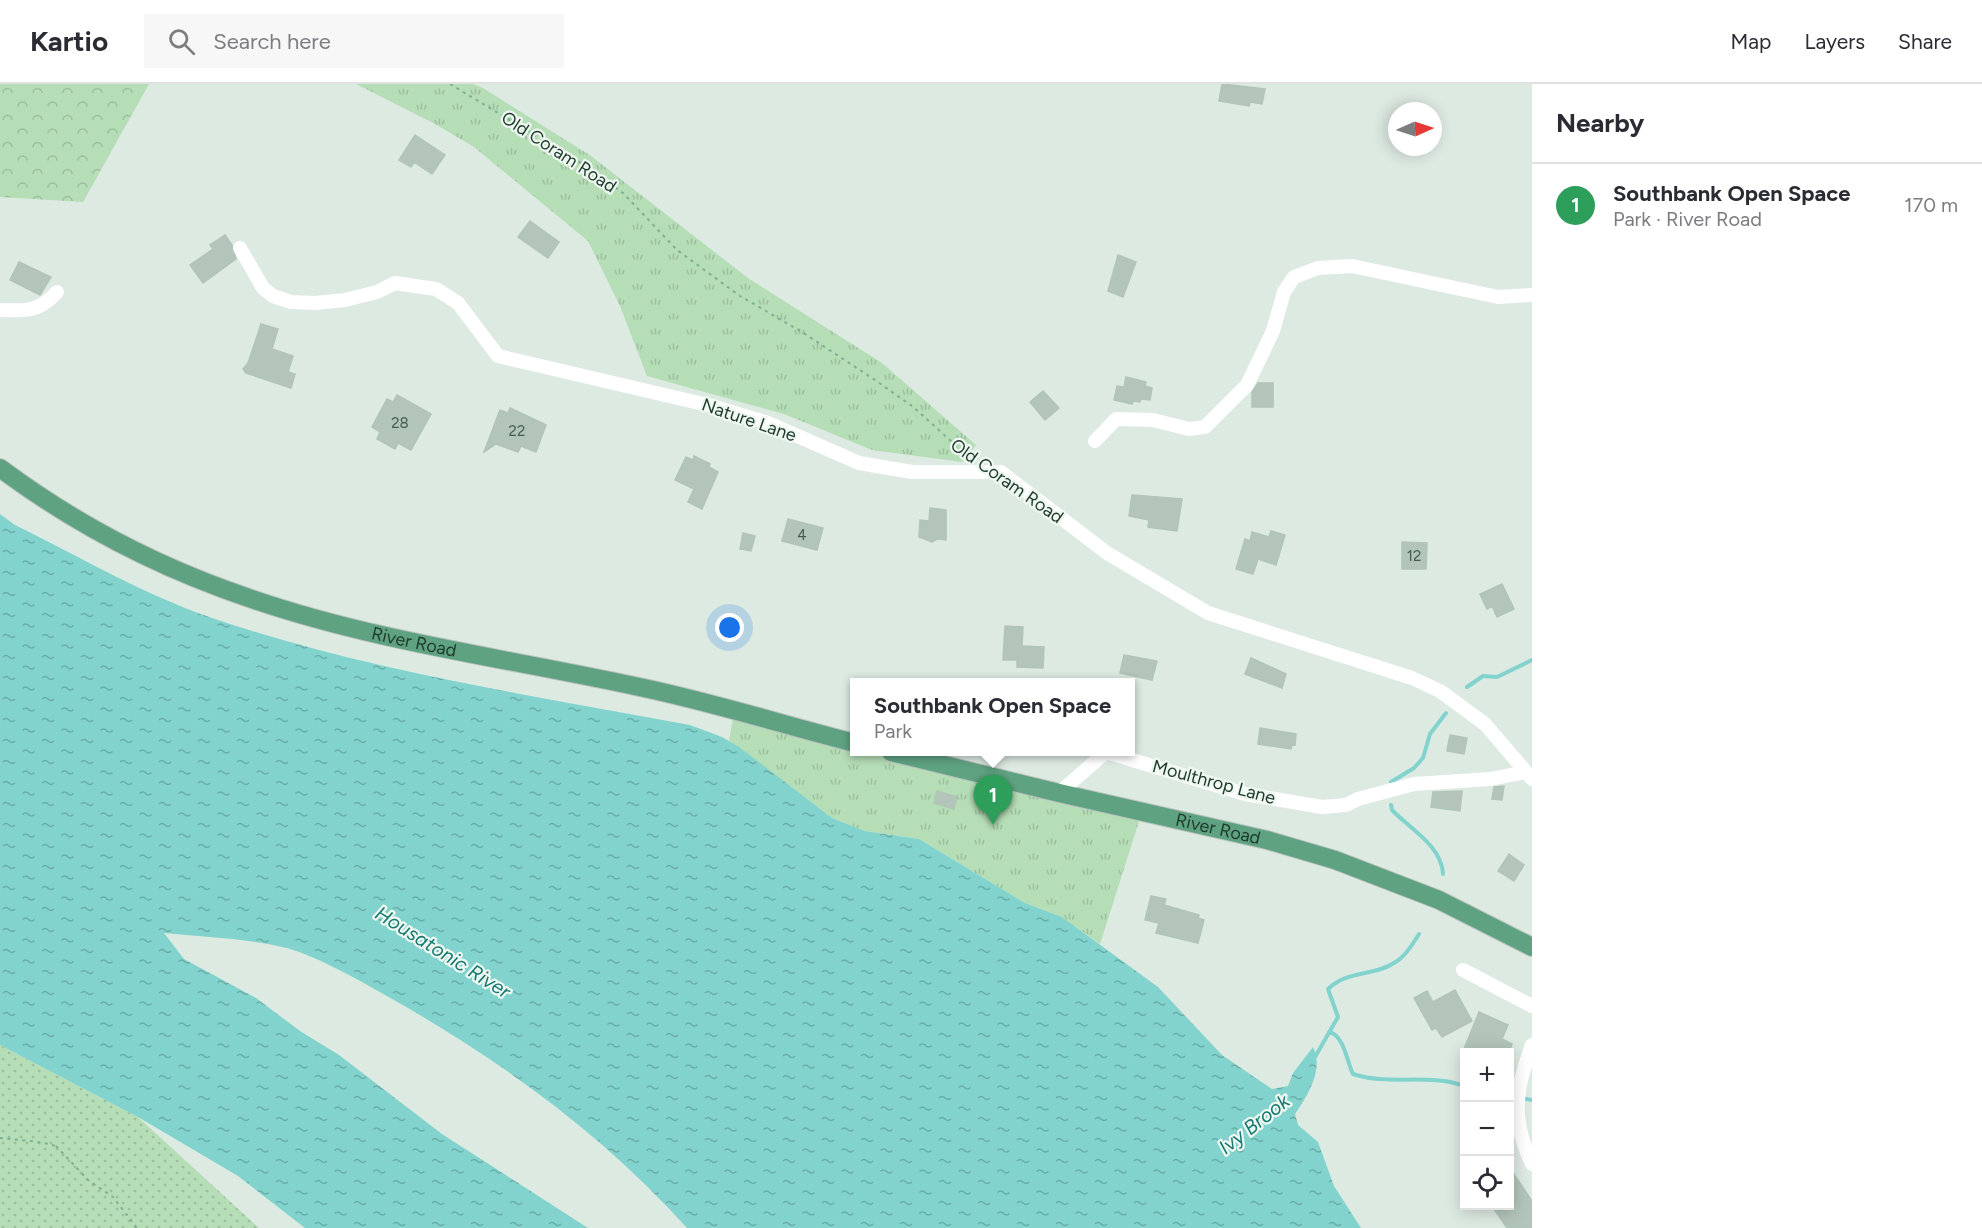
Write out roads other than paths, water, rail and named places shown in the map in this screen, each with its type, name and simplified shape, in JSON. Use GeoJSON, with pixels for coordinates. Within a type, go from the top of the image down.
{"type":"FeatureCollection","features":[{"type":"Feature","properties":{"kind":"main road","name":"River Road"},"geometry":{"type":"LineString","coordinates":[[0,468],[72,516],[120,543],[184,573],[249,598],[373,633],[646,688],[850,742]]}},
{"type":"Feature","properties":{"kind":"main road","name":"River Road"},"geometry":{"type":"LineString","coordinates":[[907,756],[1059,794],[1267,840],[1335,860],[1439,900],[1532,947]]}},
{"type":"Feature","properties":{"kind":"street","name":"Nature Lane"},"geometry":{"type":"LineString","coordinates":[[240,248],[263,288],[273,296],[291,302],[315,303],[345,300],[377,292],[395,283],[436,289],[458,303],[498,356],[712,406],[768,423],[859,463],[912,472],[1000,472]]}},
{"type":"Feature","properties":{"kind":"street"},"geometry":{"type":"LineString","coordinates":[[1095,441],[1116,419],[1153,420],[1189,429],[1205,427],[1247,385],[1273,331],[1284,292],[1294,277],[1318,268],[1352,266],[1498,297],[1532,295]]}},
{"type":"Feature","properties":{"kind":"street"},"geometry":{"type":"LineString","coordinates":[[0,310],[31,310],[45,305],[57,291]]}},
{"type":"Feature","properties":{"kind":"street","name":"Old Coram Road"},"geometry":{"type":"LineString","coordinates":[[1000,472],[1108,554],[1208,613],[1412,678],[1440,691],[1485,724],[1529,776]]}},
{"type":"Feature","properties":{"kind":"street","name":"Moulthrop Lane"},"geometry":{"type":"LineString","coordinates":[[1059,794],[1102,756]]}},
{"type":"Feature","properties":{"kind":"street","name":"Moulthrop Lane"},"geometry":{"type":"LineString","coordinates":[[1119,756],[1245,794],[1322,807],[1346,805],[1359,799],[1414,784],[1529,776]]}},
{"type":"Feature","properties":{"kind":"street"},"geometry":{"type":"LineString","coordinates":[[1463,970],[1532,1006]]}},
{"type":"Feature","properties":{"kind":"street"},"geometry":{"type":"LineString","coordinates":[[1532,1045],[1523,1073],[1517,1105],[1519,1135],[1532,1164]]}},
{"type":"Feature","properties":{"kind":"water","name":"Housatonic River"},"geometry":{"type":"Polygon","coordinates":[[[0,514],[15,525],[162,598],[187,609],[270,637],[449,680],[690,725],[722,737],[739,747],[832,818],[865,831],[919,839],[1025,903],[1062,917],[1158,987],[1222,1055],[1272,1089],[1288,1086],[1293,1073],[1313,1047],[1316,1055],[1316,1073],[1305,1099],[1295,1114],[1298,1125],[1318,1142],[1334,1186],[1361,1228],[687,1228],[620,1160],[546,1099],[467,1044],[374,989],[294,950],[238,940],[164,933],[184,959],[256,998],[300,1031],[339,1055],[442,1134],[588,1228],[305,1228],[238,1176],[138,1117],[0,1045],[0,514]]]}},
{"type":"Feature","properties":{"kind":"waterway"},"geometry":{"type":"LineString","coordinates":[[1467,687],[1483,676],[1497,677],[1532,660]]}},
{"type":"Feature","properties":{"kind":"waterway"},"geometry":{"type":"LineString","coordinates":[[1391,782],[1414,768],[1423,758],[1430,734],[1446,713]]}},
{"type":"Feature","properties":{"kind":"waterway"},"geometry":{"type":"LineString","coordinates":[[1391,805],[1392,810],[1431,846],[1441,864],[1443,874]]}},
{"type":"Feature","properties":{"kind":"waterway"},"geometry":{"type":"LineString","coordinates":[[1315,1057],[1338,1017],[1328,989],[1344,978],[1378,970],[1394,963],[1405,954],[1419,934]]}},
{"type":"Feature","properties":{"kind":"waterway","name":"Ivy Brook"},"geometry":{"type":"LineString","coordinates":[[1329,1032],[1342,1043],[1353,1074],[1381,1079],[1437,1080],[1460,1085]]}},
{"type":"Feature","properties":{"kind":"waterway","name":"Ivy Brook"},"geometry":{"type":"LineString","coordinates":[[1514,1097],[1532,1100]]}},
{"type":"Feature","properties":{"kind":"place","name":"Southbank Open Space"},"geometry":{"type":"Point","coordinates":[993,825]}}]}
